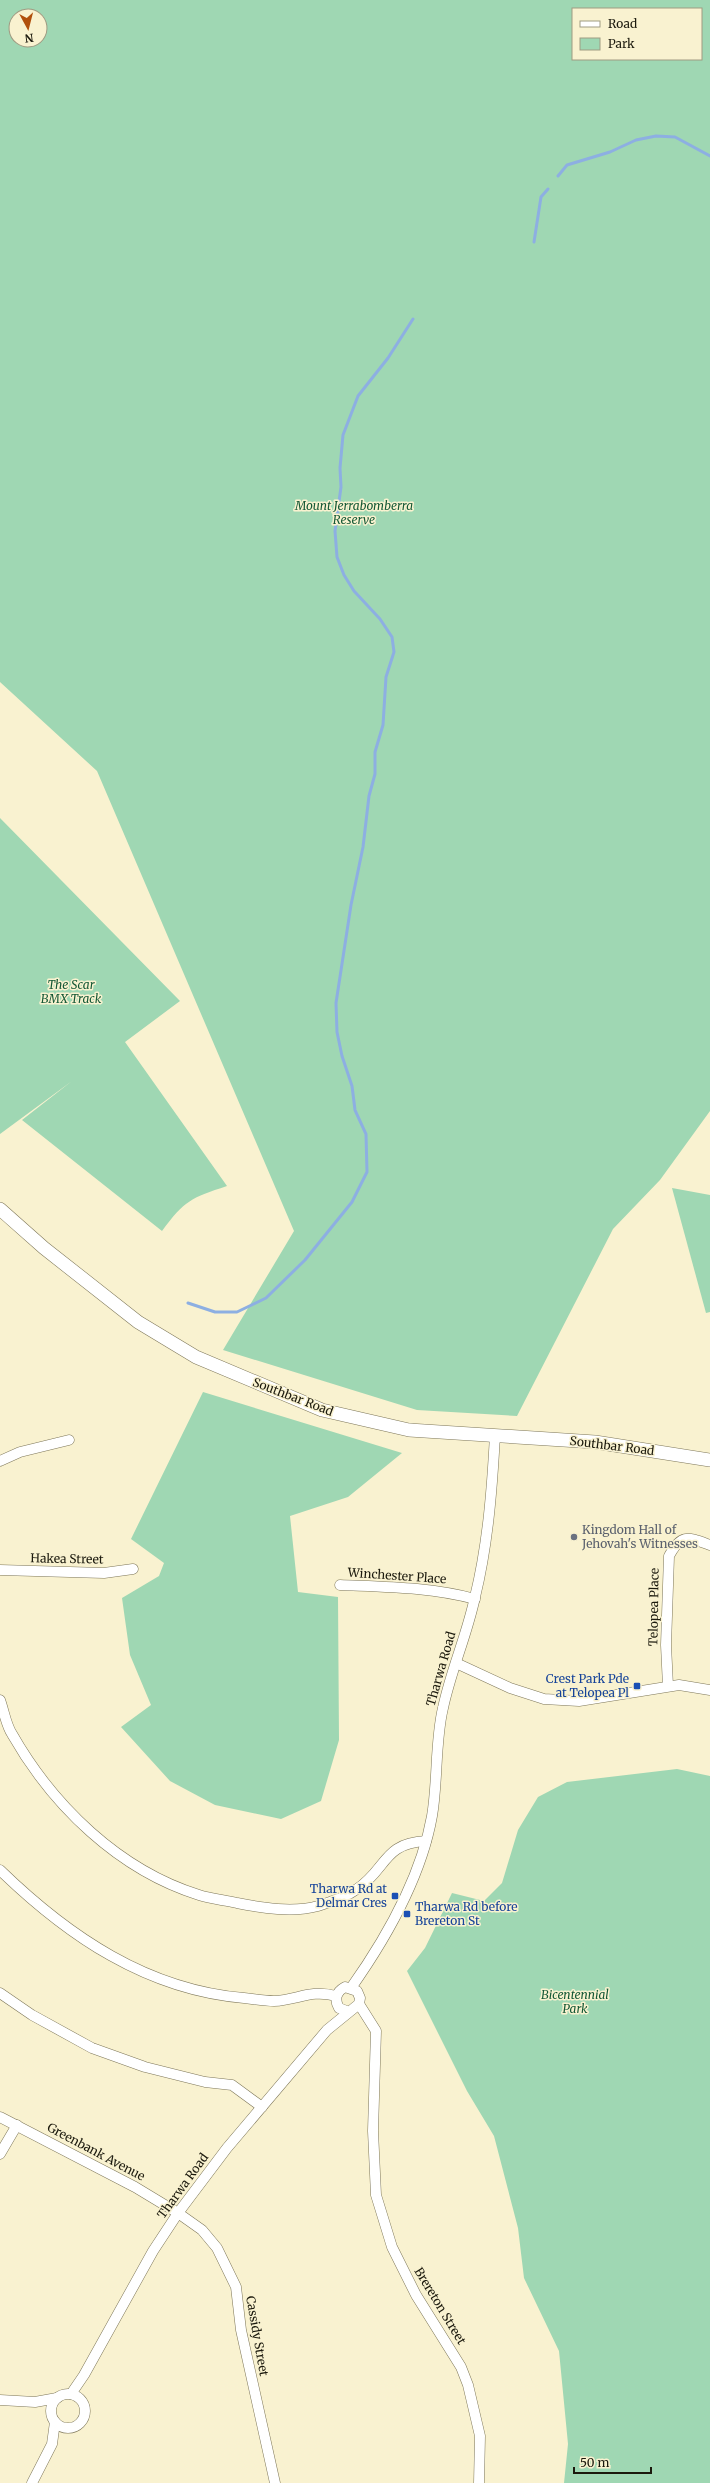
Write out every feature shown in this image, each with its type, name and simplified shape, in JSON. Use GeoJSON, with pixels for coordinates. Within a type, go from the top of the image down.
{"type":"FeatureCollection","features":[{"type":"Feature","properties":{"kind":"main road","name":"Southbar Road"},"geometry":{"type":"LineString","coordinates":[[0,1209],[44,1248],[138,1322],[196,1357],[322,1410],[409,1430],[595,1442],[710,1460]]}},
{"type":"Feature","properties":{"kind":"street","name":"Tharwa Road"},"geometry":{"type":"LineString","coordinates":[[351,1988],[366,1969],[411,1883],[426,1841],[438,1768],[441,1717],[448,1684],[475,1600],[488,1527],[495,1435]]}},
{"type":"Feature","properties":{"kind":"street"},"geometry":{"type":"LineString","coordinates":[[0,1461],[20,1452],[69,1440]]}},
{"type":"Feature","properties":{"kind":"street","name":"Telopea Place"},"geometry":{"type":"LineString","coordinates":[[668,1686],[666,1645],[669,1556],[676,1544],[683,1539],[690,1538],[710,1545]]}},
{"type":"Feature","properties":{"kind":"street","name":"Hakea Street"},"geometry":{"type":"LineString","coordinates":[[0,1570],[104,1573],[133,1568]]}},
{"type":"Feature","properties":{"kind":"street","name":"Winchester Place"},"geometry":{"type":"LineString","coordinates":[[340,1585],[406,1587],[445,1591],[475,1600]]}},
{"type":"Feature","properties":{"kind":"street"},"geometry":{"type":"LineString","coordinates":[[456,1663],[510,1688],[544,1699],[580,1702],[668,1686],[710,1690]]}},
{"type":"Feature","properties":{"kind":"street"},"geometry":{"type":"LineString","coordinates":[[0,1700],[11,1733],[56,1797],[99,1839],[136,1865],[169,1883],[199,1895],[248,1905],[284,1909],[317,1906],[358,1889],[377,1872],[394,1849],[413,1842],[426,1841]]}},
{"type":"Feature","properties":{"kind":"street"},"geometry":{"type":"LineString","coordinates":[[0,1732],[11,1733]]}},
{"type":"Feature","properties":{"kind":"street"},"geometry":{"type":"LineString","coordinates":[[0,1870],[31,1900],[82,1939],[131,1967],[166,1981],[199,1990],[245,1999],[275,2001],[316,1992],[336,1996]]}},
{"type":"Feature","properties":{"kind":"street","name":"Tharwa Road"},"geometry":{"type":"LineString","coordinates":[[360,2000],[366,1969]]}},
{"type":"Feature","properties":{"kind":"street"},"geometry":{"type":"LineString","coordinates":[[351,1988],[360,2000],[349,2012],[339,2008],[336,1996],[342,1989],[351,1988]]}},
{"type":"Feature","properties":{"kind":"street"},"geometry":{"type":"LineString","coordinates":[[0,1993],[32,2015],[92,2048],[145,2067],[205,2082],[232,2085],[262,2107]]}},
{"type":"Feature","properties":{"kind":"street","name":"Brereton Street"},"geometry":{"type":"LineString","coordinates":[[360,2000],[376,2031],[373,2131],[376,2195],[392,2247],[416,2295],[461,2367],[468,2385],[480,2436],[479,2483]]}},
{"type":"Feature","properties":{"kind":"street","name":"Tharwa Road"},"geometry":{"type":"LineString","coordinates":[[327,2030],[339,2008]]}},
{"type":"Feature","properties":{"kind":"street","name":"Tharwa Road"},"geometry":{"type":"LineString","coordinates":[[71,2394],[84,2375],[153,2251],[178,2213],[262,2107],[327,2030],[349,2012]]}},
{"type":"Feature","properties":{"kind":"street","name":"Greenbank Avenue"},"geometry":{"type":"LineString","coordinates":[[0,2117],[178,2213]]}},
{"type":"Feature","properties":{"kind":"street"},"geometry":{"type":"LineString","coordinates":[[0,2154],[17,2125]]}},
{"type":"Feature","properties":{"kind":"street","name":"Cassidy Street"},"geometry":{"type":"LineString","coordinates":[[178,2213],[208,2236],[218,2248],[236,2287],[241,2330],[274,2483]]}},
{"type":"Feature","properties":{"kind":"street","name":"Tharwa Road"},"geometry":{"type":"LineString","coordinates":[[82,2402],[84,2375]]}},
{"type":"Feature","properties":{"kind":"street"},"geometry":{"type":"LineString","coordinates":[[0,2400],[35,2402],[71,2394],[82,2402],[85,2412],[83,2417],[52,2444],[32,2483]]}},
{"type":"Feature","properties":{"kind":"street"},"geometry":{"type":"LineString","coordinates":[[52,2444],[52,2404],[57,2398]]}},
{"type":"Feature","properties":{"kind":"street"},"geometry":{"type":"LineString","coordinates":[[35,2402],[63,2427],[72,2427]]}},
{"type":"Feature","properties":{"kind":"green space","name":"Mount Jerrabomberra Reserve"},"geometry":{"type":"Polygon","coordinates":[[[0,0],[710,0],[710,1111],[660,1180],[613,1229],[517,1416],[417,1410],[223,1350],[294,1231],[97,771],[0,682],[0,0]]]}},
{"type":"Feature","properties":{"kind":"green space","name":"The Scar BMX Track"},"geometry":{"type":"Polygon","coordinates":[[[0,818],[180,1001],[125,1042],[227,1186],[190,1201],[183,1206],[162,1231],[22,1120],[72,1081],[0,1134],[0,818]]]}},
{"type":"Feature","properties":{"kind":"green space"},"geometry":{"type":"Polygon","coordinates":[[[672,1188],[710,1195],[710,1312],[706,1313],[672,1188]]]}},
{"type":"Feature","properties":{"kind":"green space"},"geometry":{"type":"Polygon","coordinates":[[[203,1392],[402,1453],[348,1497],[290,1516],[298,1592],[338,1597],[339,1740],[321,1801],[281,1819],[215,1805],[170,1781],[121,1727],[151,1705],[130,1655],[122,1598],[159,1576],[164,1563],[131,1539],[203,1392]]]}},
{"type":"Feature","properties":{"kind":"green space","name":"Bicentennial Park"},"geometry":{"type":"Polygon","coordinates":[[[677,1769],[710,1776],[710,2483],[564,2483],[568,2444],[559,2351],[524,2278],[518,2228],[494,2136],[467,2091],[407,1971],[425,1948],[452,1893],[484,1901],[502,1883],[518,1830],[538,1797],[567,1782],[677,1769]]]}},
{"type":"Feature","properties":{"kind":"waterway"},"geometry":{"type":"LineString","coordinates":[[558,176],[567,165],[610,152],[636,140],[656,136],[675,137],[710,156]]}},
{"type":"Feature","properties":{"kind":"waterway"},"geometry":{"type":"LineString","coordinates":[[534,242],[541,197],[548,189]]}},
{"type":"Feature","properties":{"kind":"waterway"},"geometry":{"type":"LineString","coordinates":[[188,1303],[215,1312],[237,1312],[266,1298],[305,1260],[352,1202],[367,1172],[366,1134],[355,1110],[352,1086],[342,1056],[337,1032],[336,1003],[351,905],[363,847],[369,796],[375,774],[375,752],[383,725],[386,677],[394,652],[392,637],[380,619],[354,591],[344,575],[337,557],[335,531],[341,487],[340,468],[343,435],[358,396],[388,358],[413,319]]}},
{"type":"Feature","properties":{"kind":"place","name":"Kingdom Hall of Jehovah's Witnesses"},"geometry":{"type":"Point","coordinates":[574,1537]}},
{"type":"Feature","properties":{"kind":"place","name":"Crest Park Pde at Telopea Pl"},"geometry":{"type":"Point","coordinates":[637,1686]}},
{"type":"Feature","properties":{"kind":"place","name":"Tharwa Rd at Delmar Cres"},"geometry":{"type":"Point","coordinates":[395,1896]}},
{"type":"Feature","properties":{"kind":"place","name":"Tharwa Rd before Brereton St"},"geometry":{"type":"Point","coordinates":[407,1914]}}]}
